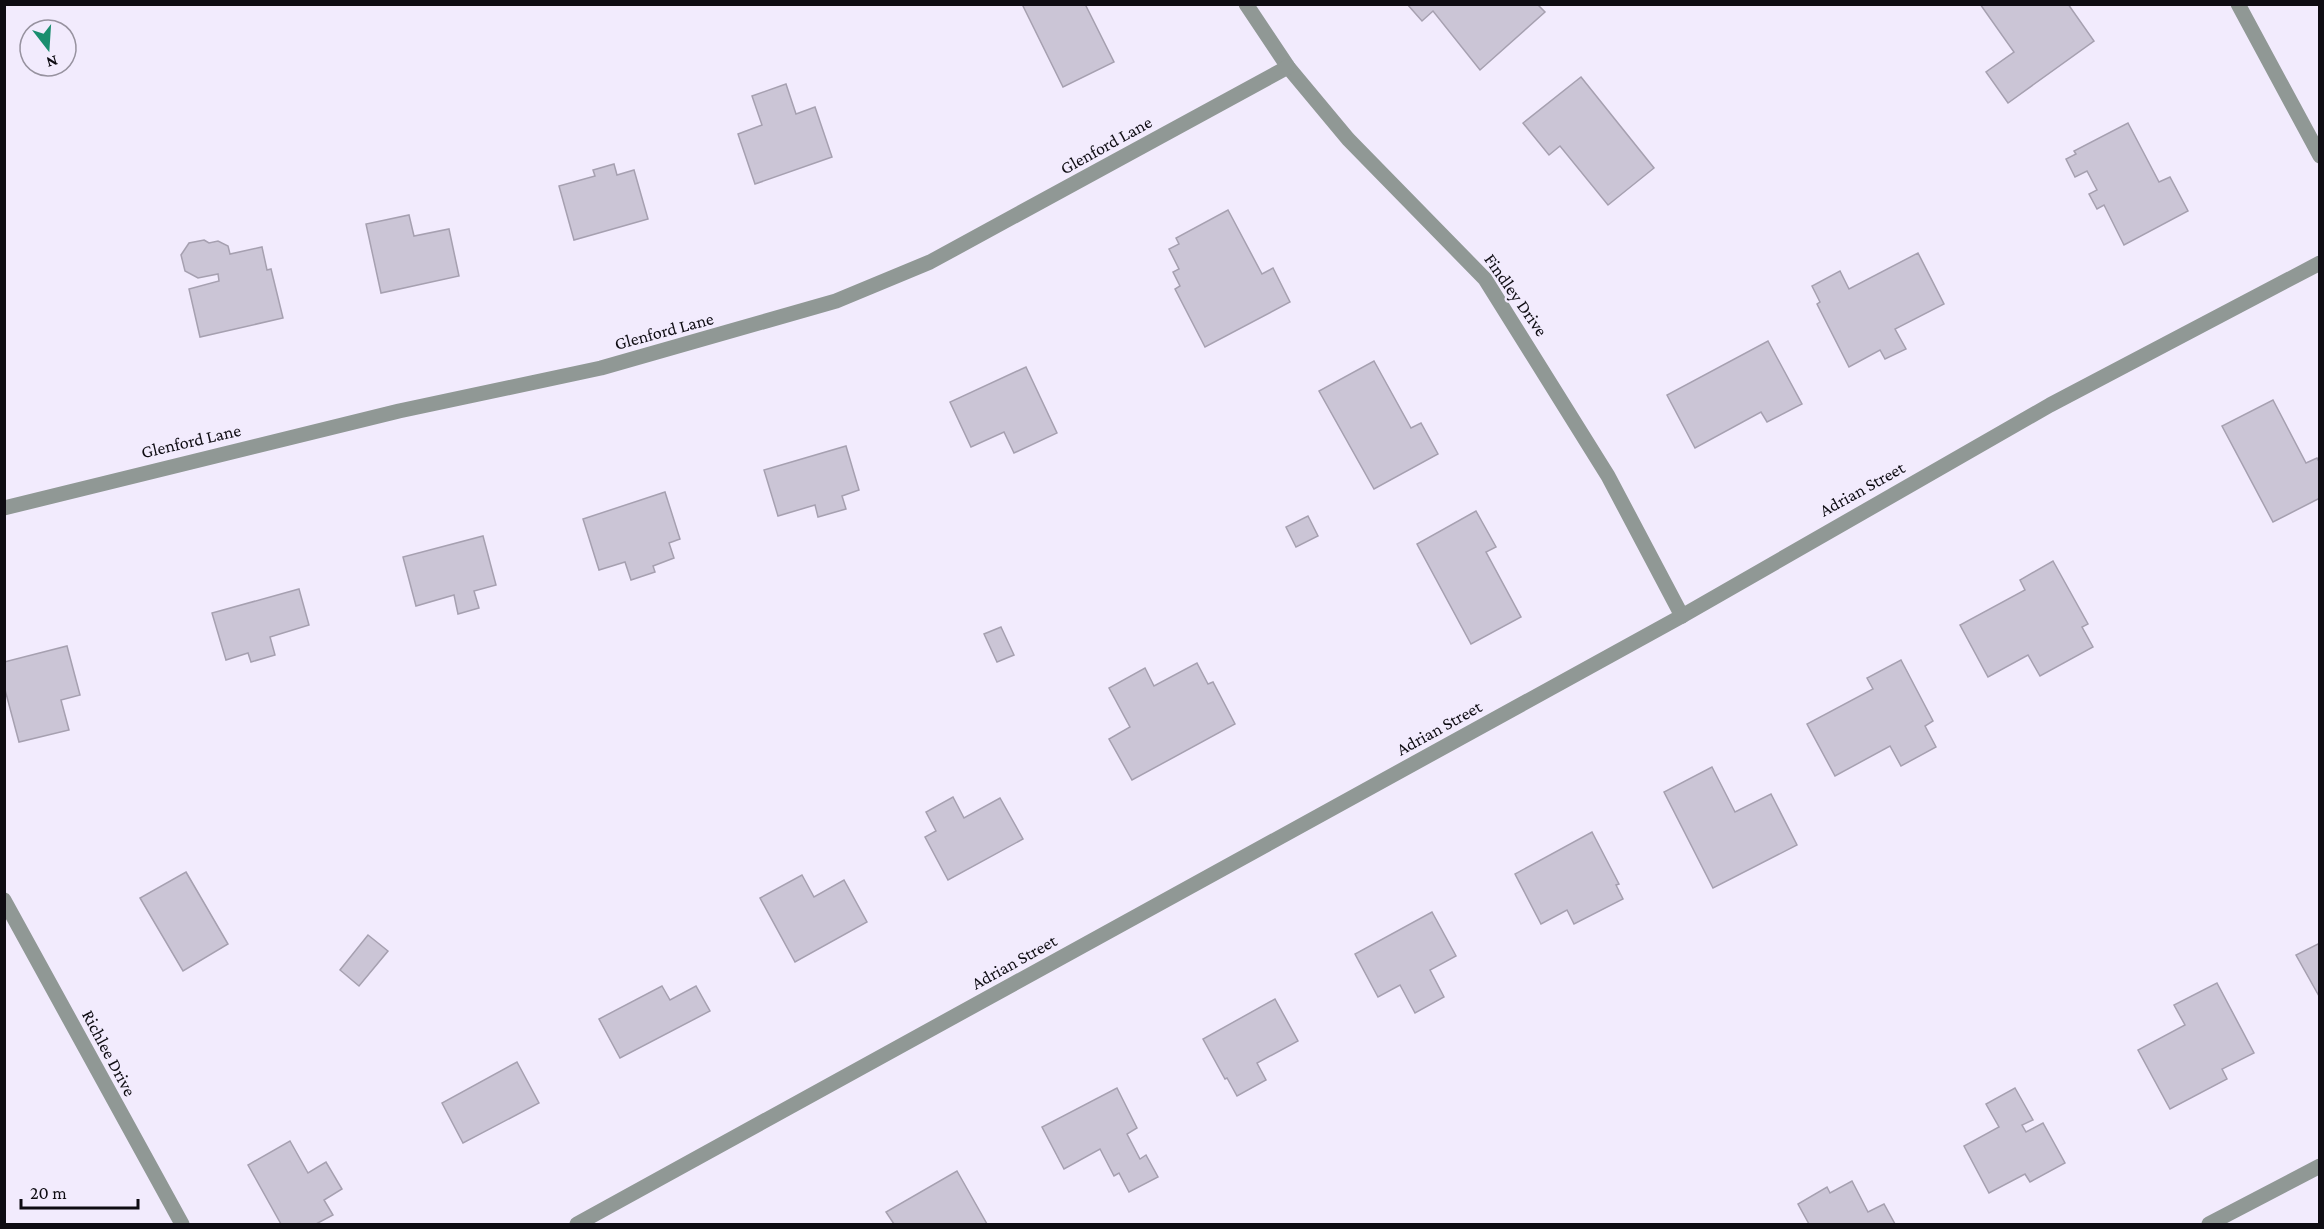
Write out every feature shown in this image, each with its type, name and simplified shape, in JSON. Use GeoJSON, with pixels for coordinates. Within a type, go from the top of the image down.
{"type":"FeatureCollection","features":[{"type":"Feature","properties":{"kind":"street","name":"Findley Drive"},"geometry":{"type":"LineString","coordinates":[[1246,4],[1288,67],[1348,140],[1485,279],[1544,369],[1608,476],[1682,616]]}},
{"type":"Feature","properties":{"kind":"street"},"geometry":{"type":"LineString","coordinates":[[2238,4],[2319,156]]}},
{"type":"Feature","properties":{"kind":"street","name":"Glenford Lane"},"geometry":{"type":"LineString","coordinates":[[4,508],[399,411],[601,368],[836,301],[930,262],[1288,67]]}},
{"type":"Feature","properties":{"kind":"street","name":"Adrian Street"},"geometry":{"type":"LineString","coordinates":[[577,1224],[1682,616],[2050,405],[2319,263]]}},
{"type":"Feature","properties":{"kind":"street","name":"Richlee Drive"},"geometry":{"type":"LineString","coordinates":[[4,900],[182,1224]]}},
{"type":"Feature","properties":{"kind":"street"},"geometry":{"type":"LineString","coordinates":[[2209,1224],[2319,1166]]}},
{"type":"Feature","properties":{"kind":"building"},"geometry":{"type":"Polygon","coordinates":[[[1022,4],[1085,4],[1114,62],[1063,87],[1022,4]]]}},
{"type":"Feature","properties":{"kind":"building"},"geometry":{"type":"Polygon","coordinates":[[[1407,4],[1537,4],[1545,12],[1480,70],[1433,11],[1422,21],[1407,4]]]}},
{"type":"Feature","properties":{"kind":"building"},"geometry":{"type":"Polygon","coordinates":[[[1980,4],[2068,4],[2094,41],[2008,103],[1986,72],[2014,52],[1980,4]]]}},
{"type":"Feature","properties":{"kind":"building"},"geometry":{"type":"Polygon","coordinates":[[[1581,77],[1654,168],[1608,205],[1560,146],[1549,155],[1523,123],[1581,77]]]}},
{"type":"Feature","properties":{"kind":"building"},"geometry":{"type":"Polygon","coordinates":[[[786,84],[796,114],[815,107],[832,157],[755,184],[738,134],[762,125],[752,96],[786,84]]]}},
{"type":"Feature","properties":{"kind":"building"},"geometry":{"type":"Polygon","coordinates":[[[2128,123],[2159,182],[2170,177],[2188,211],[2124,245],[2104,205],[2097,209],[2089,194],[2097,190],[2087,171],[2075,177],[2066,159],[2076,154],[2074,151],[2128,123]]]}},
{"type":"Feature","properties":{"kind":"building"},"geometry":{"type":"Polygon","coordinates":[[[614,164],[617,175],[634,170],[648,219],[574,240],[559,186],[595,176],[593,170],[614,164]]]}},
{"type":"Feature","properties":{"kind":"building"},"geometry":{"type":"Polygon","coordinates":[[[1228,210],[1262,274],[1273,268],[1290,302],[1205,347],[1175,289],[1180,286],[1173,272],[1179,269],[1169,249],[1179,244],[1176,238],[1228,210]]]}},
{"type":"Feature","properties":{"kind":"building"},"geometry":{"type":"Polygon","coordinates":[[[409,215],[414,236],[449,229],[459,276],[381,293],[366,224],[409,215]]]}},
{"type":"Feature","properties":{"kind":"building"},"geometry":{"type":"Polygon","coordinates":[[[204,240],[209,243],[218,241],[228,246],[230,254],[262,247],[267,270],[271,269],[283,318],[200,337],[189,289],[219,281],[218,274],[198,278],[185,271],[181,255],[189,243],[204,240]]]}},
{"type":"Feature","properties":{"kind":"building"},"geometry":{"type":"Polygon","coordinates":[[[1918,253],[1944,304],[1895,329],[1906,349],[1885,359],[1880,350],[1849,367],[1817,304],[1820,302],[1812,286],[1840,271],[1849,289],[1918,253]]]}},
{"type":"Feature","properties":{"kind":"building"},"geometry":{"type":"Polygon","coordinates":[[[1768,341],[1802,404],[1767,422],[1761,412],[1695,448],[1667,395],[1768,341]]]}},
{"type":"Feature","properties":{"kind":"building"},"geometry":{"type":"Polygon","coordinates":[[[1374,361],[1411,428],[1421,423],[1438,454],[1374,489],[1319,391],[1374,361]]]}},
{"type":"Feature","properties":{"kind":"building"},"geometry":{"type":"Polygon","coordinates":[[[1026,367],[1057,433],[1014,453],[1004,432],[971,447],[950,402],[1026,367]]]}},
{"type":"Feature","properties":{"kind":"building"},"geometry":{"type":"Polygon","coordinates":[[[2273,400],[2306,463],[2317,458],[2320,463],[2320,498],[2273,522],[2222,426],[2273,400]]]}},
{"type":"Feature","properties":{"kind":"building"},"geometry":{"type":"Polygon","coordinates":[[[846,446],[859,490],[842,496],[846,509],[818,517],[815,505],[778,516],[764,470],[846,446]]]}},
{"type":"Feature","properties":{"kind":"building"},"geometry":{"type":"Polygon","coordinates":[[[665,492],[680,539],[669,543],[674,558],[653,566],[655,572],[631,580],[625,562],[599,570],[583,519],[665,492]]]}},
{"type":"Feature","properties":{"kind":"building"},"geometry":{"type":"Polygon","coordinates":[[[1476,511],[1496,547],[1486,552],[1521,617],[1471,644],[1417,544],[1476,511]]]}},
{"type":"Feature","properties":{"kind":"building"},"geometry":{"type":"Polygon","coordinates":[[[1308,516],[1318,536],[1296,547],[1286,527],[1308,516]]]}},
{"type":"Feature","properties":{"kind":"building"},"geometry":{"type":"Polygon","coordinates":[[[483,536],[496,585],[474,591],[479,608],[458,614],[454,595],[416,606],[403,557],[483,536]]]}},
{"type":"Feature","properties":{"kind":"building"},"geometry":{"type":"Polygon","coordinates":[[[2053,561],[2088,624],[2082,627],[2093,647],[2040,676],[2028,655],[1988,677],[1960,625],[2025,590],[2020,580],[2053,561]]]}},
{"type":"Feature","properties":{"kind":"building"},"geometry":{"type":"Polygon","coordinates":[[[299,589],[309,625],[270,637],[275,655],[251,662],[248,653],[226,660],[212,613],[299,589]]]}},
{"type":"Feature","properties":{"kind":"building"},"geometry":{"type":"Polygon","coordinates":[[[1001,627],[1014,655],[997,662],[984,634],[1001,627]]]}},
{"type":"Feature","properties":{"kind":"building"},"geometry":{"type":"Polygon","coordinates":[[[67,646],[80,695],[61,700],[69,730],[19,742],[4,686],[4,662],[67,646]]]}},
{"type":"Feature","properties":{"kind":"building"},"geometry":{"type":"Polygon","coordinates":[[[1901,660],[1933,721],[1925,726],[1936,747],[1901,766],[1890,746],[1835,776],[1807,724],[1873,689],[1867,678],[1901,660]]]}},
{"type":"Feature","properties":{"kind":"building"},"geometry":{"type":"Polygon","coordinates":[[[1197,663],[1208,684],[1213,682],[1235,724],[1132,780],[1109,739],[1130,727],[1109,688],[1145,668],[1154,686],[1197,663]]]}},
{"type":"Feature","properties":{"kind":"building"},"geometry":{"type":"Polygon","coordinates":[[[1712,767],[1735,812],[1771,794],[1797,845],[1713,888],[1664,792],[1712,767]]]}},
{"type":"Feature","properties":{"kind":"building"},"geometry":{"type":"Polygon","coordinates":[[[953,797],[964,818],[1000,798],[1023,839],[948,880],[925,837],[936,831],[926,812],[953,797]]]}},
{"type":"Feature","properties":{"kind":"building"},"geometry":{"type":"Polygon","coordinates":[[[1592,832],[1619,884],[1616,885],[1623,899],[1574,924],[1567,910],[1541,924],[1515,874],[1592,832]]]}},
{"type":"Feature","properties":{"kind":"building"},"geometry":{"type":"Polygon","coordinates":[[[186,872],[228,944],[183,971],[140,898],[186,872]]]}},
{"type":"Feature","properties":{"kind":"building"},"geometry":{"type":"Polygon","coordinates":[[[802,875],[814,897],[844,880],[867,922],[795,962],[760,898],[802,875]]]}},
{"type":"Feature","properties":{"kind":"building"},"geometry":{"type":"Polygon","coordinates":[[[1432,912],[1456,956],[1430,970],[1444,997],[1415,1013],[1400,985],[1378,997],[1355,954],[1432,912]]]}},
{"type":"Feature","properties":{"kind":"building"},"geometry":{"type":"Polygon","coordinates":[[[368,935],[388,951],[359,986],[340,970],[368,935]]]}},
{"type":"Feature","properties":{"kind":"building"},"geometry":{"type":"Polygon","coordinates":[[[2320,943],[2320,996],[2319,996],[2296,955],[2320,943]]]}},
{"type":"Feature","properties":{"kind":"building"},"geometry":{"type":"Polygon","coordinates":[[[2217,983],[2254,1053],[2222,1069],[2227,1079],[2170,1109],[2138,1050],[2185,1025],[2174,1005],[2217,983]]]}},
{"type":"Feature","properties":{"kind":"building"},"geometry":{"type":"Polygon","coordinates":[[[662,986],[670,1000],[696,986],[710,1011],[620,1058],[599,1019],[662,986]]]}},
{"type":"Feature","properties":{"kind":"building"},"geometry":{"type":"Polygon","coordinates":[[[1275,999],[1298,1041],[1257,1063],[1266,1080],[1237,1096],[1203,1039],[1275,999]]]}},
{"type":"Feature","properties":{"kind":"building"},"geometry":{"type":"Polygon","coordinates":[[[517,1062],[539,1103],[463,1143],[442,1103],[517,1062]]]}},
{"type":"Feature","properties":{"kind":"building"},"geometry":{"type":"Polygon","coordinates":[[[1117,1088],[1137,1128],[1127,1134],[1140,1159],[1146,1155],[1158,1177],[1129,1192],[1119,1173],[1114,1176],[1100,1149],[1064,1169],[1042,1127],[1117,1088]]]}},
{"type":"Feature","properties":{"kind":"building"},"geometry":{"type":"Polygon","coordinates":[[[2015,1088],[2033,1120],[2022,1125],[2026,1132],[2043,1123],[2065,1163],[2030,1182],[2025,1174],[1989,1193],[1964,1146],[1999,1127],[1986,1104],[2015,1088]]]}},
{"type":"Feature","properties":{"kind":"building"},"geometry":{"type":"Polygon","coordinates":[[[290,1141],[308,1173],[326,1162],[342,1189],[324,1200],[333,1215],[316,1224],[281,1224],[248,1165],[290,1141]]]}},
{"type":"Feature","properties":{"kind":"building"},"geometry":{"type":"Polygon","coordinates":[[[957,1171],[987,1224],[894,1224],[886,1212],[957,1171]]]}},
{"type":"Feature","properties":{"kind":"building"},"geometry":{"type":"Polygon","coordinates":[[[1852,1181],[1868,1212],[1884,1204],[1895,1224],[1809,1224],[1798,1204],[1827,1187],[1830,1193],[1852,1181]]]}}]}
